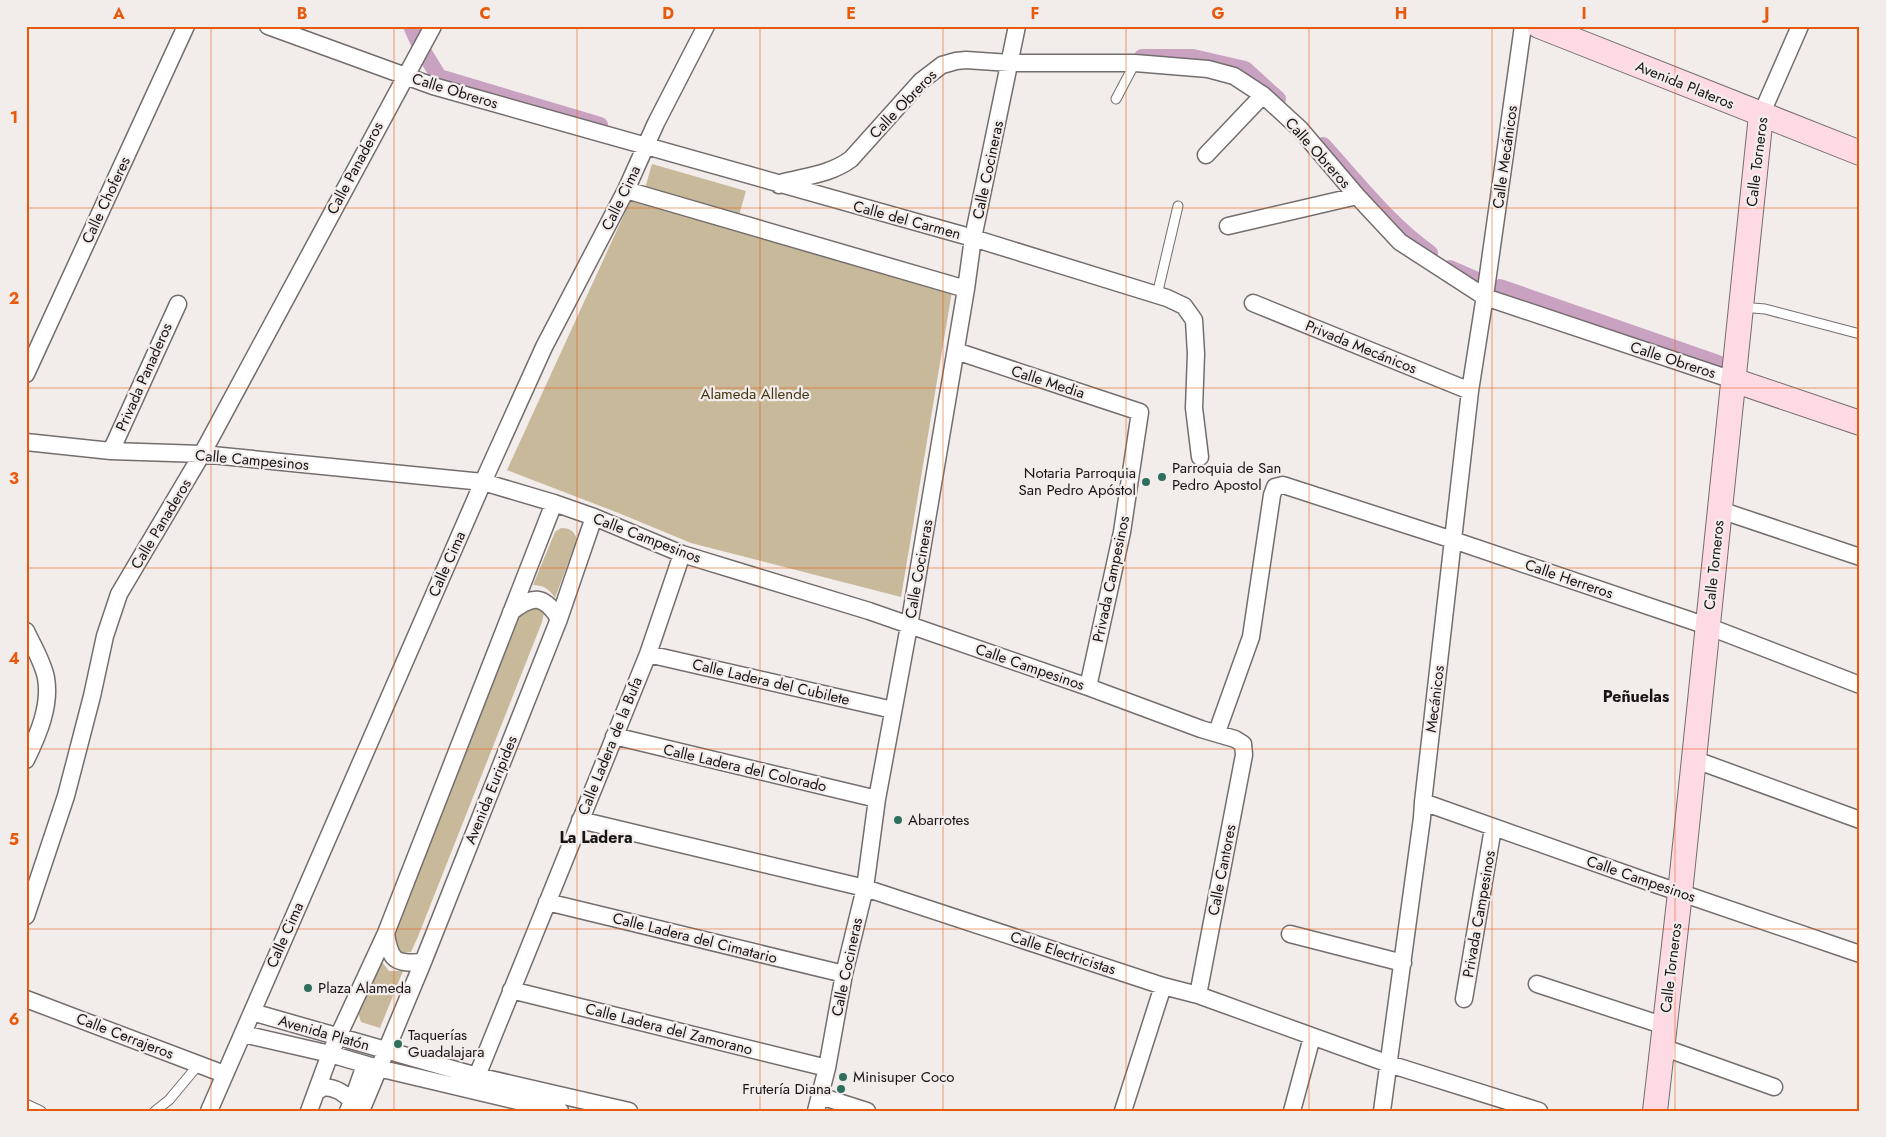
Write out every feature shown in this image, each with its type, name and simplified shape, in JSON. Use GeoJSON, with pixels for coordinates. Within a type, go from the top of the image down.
{"type":"FeatureCollection","features":[{"type":"Feature","properties":{"kind":"street","name":"Calle Choferes"},"geometry":{"type":"LineString","coordinates":[[26,374],[186,26]]}},
{"type":"Feature","properties":{"kind":"street","name":"Calle Obreros"},"geometry":{"type":"LineString","coordinates":[[268,26],[442,88],[646,145]]}},
{"type":"Feature","properties":{"kind":"street","name":"Calle Panaderos"},"geometry":{"type":"LineString","coordinates":[[26,916],[66,796],[92,696],[105,636],[119,594],[202,454],[433,26]]}},
{"type":"Feature","properties":{"kind":"street","name":"Calle Cima"},"geometry":{"type":"LineString","coordinates":[[209,1111],[483,482],[544,347],[626,190],[656,122],[706,26]]}},
{"type":"Feature","properties":{"kind":"street","name":"Calle Cocineras"},"geometry":{"type":"LineString","coordinates":[[818,1103],[827,1068],[844,974],[865,888],[877,799],[909,626],[956,351],[973,238],[1017,26]]}},
{"type":"Feature","properties":{"kind":"street","name":"Calle Mecánicos"},"geometry":{"type":"LineString","coordinates":[[1486,292],[1523,26]]}},
{"type":"Feature","properties":{"kind":"street","name":"Avenida Plateros"},"geometry":{"type":"LineString","coordinates":[[1538,26],[1860,153]]}},
{"type":"Feature","properties":{"kind":"street","name":"Calle Torneros"},"geometry":{"type":"LineString","coordinates":[[1655,1111],[1680,893],[1761,115],[1800,26]]}},
{"type":"Feature","properties":{"kind":"street","name":"Calle Obreros"},"geometry":{"type":"LineString","coordinates":[[779,185],[805,176],[827,172],[846,163],[921,81],[942,65],[966,60],[1010,64],[1135,63],[1208,69],[1234,76],[1263,95],[1300,129],[1357,196],[1400,242],[1486,292],[1860,423]]}},
{"type":"Feature","properties":{"kind":"street"},"geometry":{"type":"LineString","coordinates":[[1206,155],[1263,95]]}},
{"type":"Feature","properties":{"kind":"street","name":"Calle del Carmen"},"geometry":{"type":"LineString","coordinates":[[646,145],[779,185],[973,238],[1162,297],[1184,306],[1194,320],[1196,354],[1194,408],[1200,457]]}},
{"type":"Feature","properties":{"kind":"street"},"geometry":{"type":"LineString","coordinates":[[626,190],[966,289]]}},
{"type":"Feature","properties":{"kind":"street"},"geometry":{"type":"LineString","coordinates":[[1228,226],[1357,196]]}},
{"type":"Feature","properties":{"kind":"street","name":"Mecánicos"},"geometry":{"type":"LineString","coordinates":[[1382,1111],[1422,818],[1470,390],[1486,292]]}},
{"type":"Feature","properties":{"kind":"street","name":"Privada Mecánicos"},"geometry":{"type":"LineString","coordinates":[[1253,303],[1470,390]]}},
{"type":"Feature","properties":{"kind":"street","name":"Privada Panaderos"},"geometry":{"type":"LineString","coordinates":[[111,451],[178,304]]}},
{"type":"Feature","properties":{"kind":"street","name":"Calle Media"},"geometry":{"type":"LineString","coordinates":[[956,351],[1140,412]]}},
{"type":"Feature","properties":{"kind":"street","name":"Privada Campesinos"},"geometry":{"type":"LineString","coordinates":[[1088,687],[1122,532],[1140,412]]}},
{"type":"Feature","properties":{"kind":"street","name":"Calle Campesinos"},"geometry":{"type":"LineString","coordinates":[[26,442],[111,451],[202,454],[483,482],[554,503],[682,554],[859,608],[1088,687],[1201,729],[1235,738],[1243,744]]}},
{"type":"Feature","properties":{"kind":"street","name":"Calle Herreros"},"geometry":{"type":"LineString","coordinates":[[1217,732],[1251,637],[1272,495],[1275,487],[1282,485],[1453,540],[1707,626],[1860,686]]}},
{"type":"Feature","properties":{"kind":"street"},"geometry":{"type":"LineString","coordinates":[[309,1111],[330,1054],[386,933],[554,503]]}},
{"type":"Feature","properties":{"kind":"street"},"geometry":{"type":"LineString","coordinates":[[1720,510],[1860,557]]}},
{"type":"Feature","properties":{"kind":"street","name":"Avenida Euripides"},"geometry":{"type":"LineString","coordinates":[[354,1108],[371,1066],[386,1050],[423,962],[559,619],[594,518]]}},
{"type":"Feature","properties":{"kind":"street","name":"Calle Ladera de la Bufa"},"geometry":{"type":"LineString","coordinates":[[477,1076],[648,654],[682,554]]}},
{"type":"Feature","properties":{"kind":"street"},"geometry":{"type":"LineString","coordinates":[[511,612],[525,601],[537,599],[548,604],[559,619]]}},
{"type":"Feature","properties":{"kind":"street"},"geometry":{"type":"LineString","coordinates":[[26,631],[46,676],[48,697],[39,730],[26,760]]}},
{"type":"Feature","properties":{"kind":"street","name":"Calle Ladera del Cubilete"},"geometry":{"type":"LineString","coordinates":[[648,654],[893,710]]}},
{"type":"Feature","properties":{"kind":"street","name":"Calle Ladera del Colorado"},"geometry":{"type":"LineString","coordinates":[[614,736],[877,799]]}},
{"type":"Feature","properties":{"kind":"street","name":"Calle Cantores"},"geometry":{"type":"LineString","coordinates":[[1198,995],[1244,755],[1243,744]]}},
{"type":"Feature","properties":{"kind":"street"},"geometry":{"type":"LineString","coordinates":[[1693,759],[1860,820]]}},
{"type":"Feature","properties":{"kind":"street","name":"Calle Campesinos"},"geometry":{"type":"LineString","coordinates":[[1423,802],[1493,828],[1860,954]]}},
{"type":"Feature","properties":{"kind":"street","name":"Calle Electricistas"},"geometry":{"type":"LineString","coordinates":[[580,820],[865,888],[1163,986],[1198,995],[1389,1064],[1539,1111]]}},
{"type":"Feature","properties":{"kind":"street","name":"Privada Campesinos"},"geometry":{"type":"LineString","coordinates":[[1464,999],[1493,828]]}},
{"type":"Feature","properties":{"kind":"street","name":"Calle Ladera del Cimatario"},"geometry":{"type":"LineString","coordinates":[[547,902],[844,974]]}},
{"type":"Feature","properties":{"kind":"street"},"geometry":{"type":"LineString","coordinates":[[386,933],[388,950],[396,960],[408,963],[423,962]]}},
{"type":"Feature","properties":{"kind":"street"},"geometry":{"type":"LineString","coordinates":[[1290,934],[1403,963]]}},
{"type":"Feature","properties":{"kind":"street"},"geometry":{"type":"LineString","coordinates":[[1537,984],[1663,1036],[1774,1086]]}},
{"type":"Feature","properties":{"kind":"street"},"geometry":{"type":"LineString","coordinates":[[1123,1111],[1163,986]]}},
{"type":"Feature","properties":{"kind":"street","name":"Calle Ladera del Zamorano"},"geometry":{"type":"LineString","coordinates":[[511,990],[827,1068]]}},
{"type":"Feature","properties":{"kind":"street","name":"Calle Cerrajeros"},"geometry":{"type":"LineString","coordinates":[[26,999],[224,1074]]}},
{"type":"Feature","properties":{"kind":"street","name":"Avenida Platón"},"geometry":{"type":"LineString","coordinates":[[252,1012],[571,1104],[629,1111]]}},
{"type":"Feature","properties":{"kind":"street","name":"Avenida Platón"},"geometry":{"type":"LineString","coordinates":[[243,1034],[560,1111]]}},
{"type":"Feature","properties":{"kind":"street"},"geometry":{"type":"LineString","coordinates":[[1292,1111],[1312,1037]]}},
{"type":"Feature","properties":{"kind":"street","name":"Avenida Euripides"},"geometry":{"type":"LineString","coordinates":[[316,1092],[324,1086],[333,1087],[345,1093],[354,1108]]}},
{"type":"Feature","properties":{"kind":"street"},"geometry":{"type":"LineString","coordinates":[[818,1103],[867,1111]]}},
{"type":"Feature","properties":{"kind":"lane"},"geometry":{"type":"LineString","coordinates":[[1116,99],[1135,63]]}},
{"type":"Feature","properties":{"kind":"lane"},"geometry":{"type":"LineString","coordinates":[[1162,297],[1178,206]]}},
{"type":"Feature","properties":{"kind":"lane"},"geometry":{"type":"LineString","coordinates":[[1740,307],[1765,309],[1860,334]]}},
{"type":"Feature","properties":{"kind":"lane"},"geometry":{"type":"LineString","coordinates":[[155,1111],[169,1100],[199,1064]]}},
{"type":"Feature","properties":{"kind":"lane"},"geometry":{"type":"LineString","coordinates":[[26,1104],[41,1111]]}},
{"type":"Feature","properties":{"kind":"green space","name":"Alameda Allende"},"geometry":{"type":"Polygon","coordinates":[[[652,164],[746,191],[737,222],[953,285],[901,597],[691,543],[507,470],[634,193],[643,195],[652,164]]]}},
{"type":"Feature","properties":{"kind":"green space"},"geometry":{"type":"Polygon","coordinates":[[[561,528],[571,530],[577,539],[555,598],[546,588],[533,585],[555,532],[561,528]]]}},
{"type":"Feature","properties":{"kind":"green space"},"geometry":{"type":"Polygon","coordinates":[[[538,604],[544,612],[542,622],[419,934],[411,952],[398,953],[391,945],[394,927],[520,615],[527,606],[538,604]]]}},
{"type":"Feature","properties":{"kind":"green space"},"geometry":{"type":"Polygon","coordinates":[[[379,958],[389,971],[403,971],[380,1028],[361,1022],[358,1012],[379,958]]]}},
{"type":"Feature","properties":{"kind":"waterway"},"geometry":{"type":"LineString","coordinates":[[411,26],[420,46],[439,77],[600,125]]}},
{"type":"Feature","properties":{"kind":"waterway"},"geometry":{"type":"LineString","coordinates":[[1142,57],[1193,57],[1245,69],[1278,99]]}},
{"type":"Feature","properties":{"kind":"waterway"},"geometry":{"type":"LineString","coordinates":[[1323,145],[1400,229],[1430,253]]}},
{"type":"Feature","properties":{"kind":"waterway"},"geometry":{"type":"LineString","coordinates":[[1450,268],[1475,279]]}},
{"type":"Feature","properties":{"kind":"waterway"},"geometry":{"type":"LineString","coordinates":[[1500,287],[1718,363]]}},
{"type":"Feature","properties":{"kind":"place","name":"Parroquia de San Pedro Apostol"},"geometry":{"type":"Point","coordinates":[1162,477]}},
{"type":"Feature","properties":{"kind":"place","name":"Notaria Parroquia San Pedro Apóstol"},"geometry":{"type":"Point","coordinates":[1146,482]}},
{"type":"Feature","properties":{"kind":"place","name":"Abarrotes"},"geometry":{"type":"Point","coordinates":[898,820]}},
{"type":"Feature","properties":{"kind":"place","name":"Plaza Alameda"},"geometry":{"type":"Point","coordinates":[308,988]}},
{"type":"Feature","properties":{"kind":"place","name":"Taquerías Guadalajara"},"geometry":{"type":"Point","coordinates":[398,1044]}},
{"type":"Feature","properties":{"kind":"place","name":"Minisuper Coco"},"geometry":{"type":"Point","coordinates":[843,1077]}},
{"type":"Feature","properties":{"kind":"place","name":"Frutería Diana"},"geometry":{"type":"Point","coordinates":[841,1089]}},
{"type":"Feature","properties":{"kind":"district","name":"Peñuelas"},"geometry":{"type":"Point","coordinates":[1636,696]}},
{"type":"Feature","properties":{"kind":"district","name":"La Ladera"},"geometry":{"type":"Point","coordinates":[596,837]}}]}
